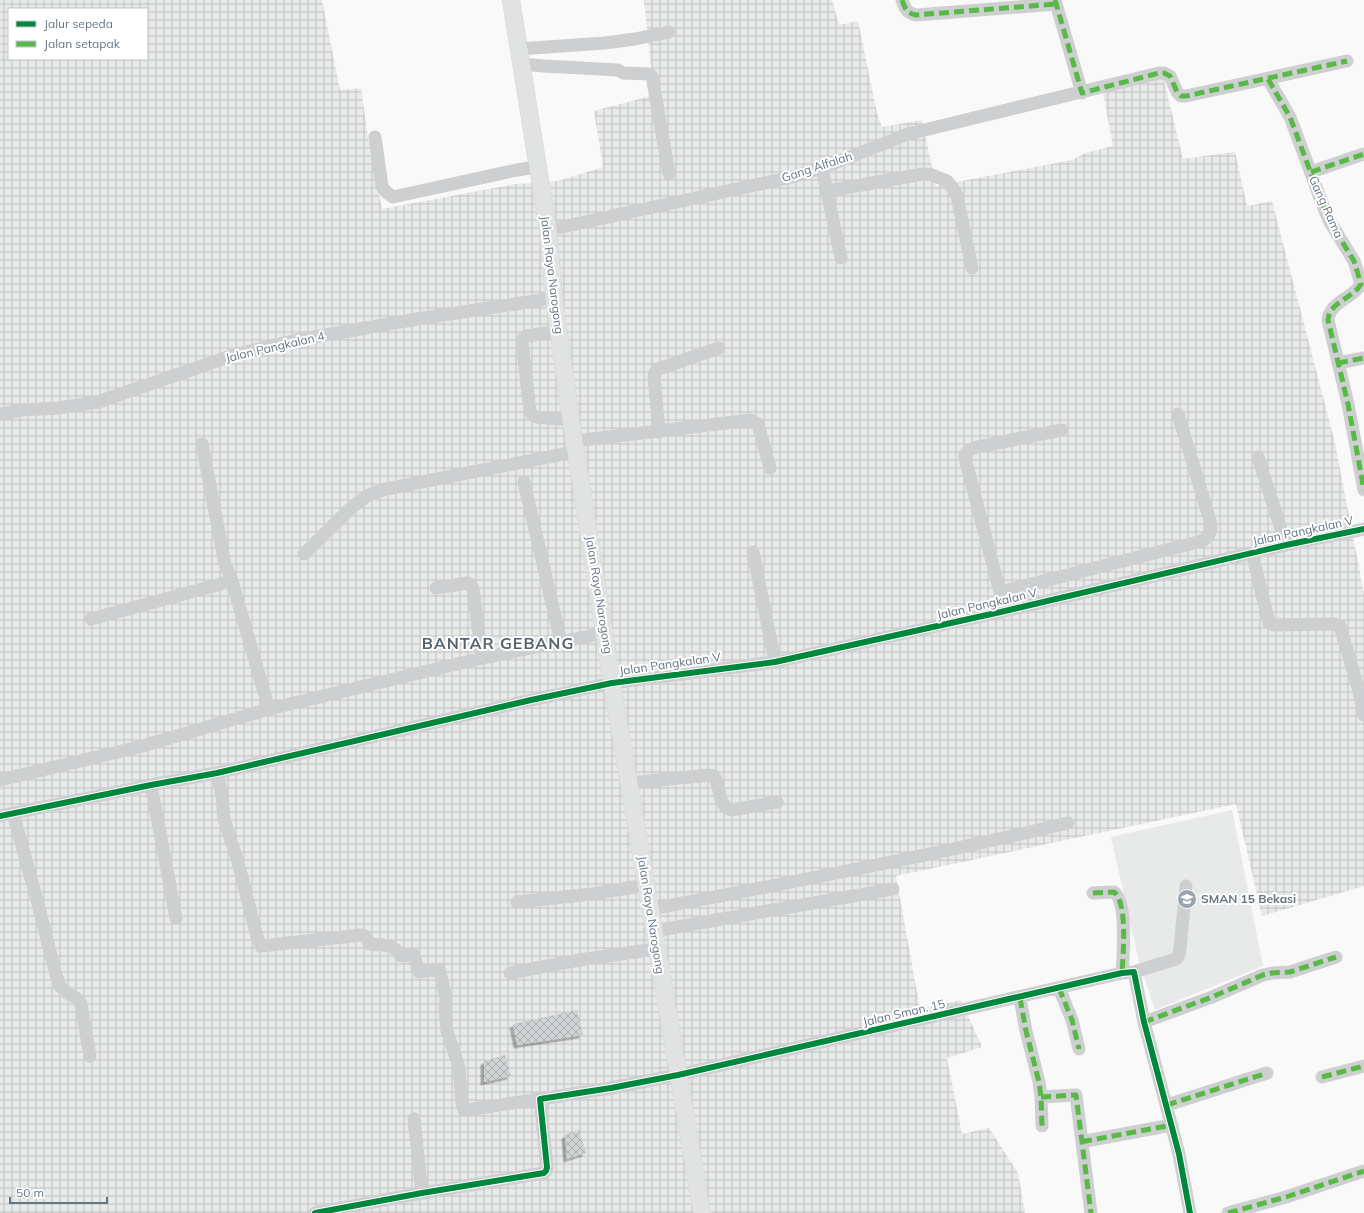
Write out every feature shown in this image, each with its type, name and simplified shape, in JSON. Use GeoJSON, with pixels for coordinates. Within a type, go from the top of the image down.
{"type":"FeatureCollection","features":[{"type":"Feature","properties":{"kind":"main road","name":"Jalan Raya Narogong"},"geometry":{"type":"LineString","coordinates":[[511,0],[536,166],[548,230],[554,298],[571,420],[612,683],[702,1213]]}},
{"type":"Feature","properties":{"kind":"street"},"geometry":{"type":"LineString","coordinates":[[902,0],[905,9],[916,15],[1055,2],[1082,93]]}},
{"type":"Feature","properties":{"kind":"street"},"geometry":{"type":"LineString","coordinates":[[520,56],[635,39],[669,32]]}},
{"type":"Feature","properties":{"kind":"street"},"geometry":{"type":"LineString","coordinates":[[520,56],[544,66],[618,70],[620,73],[650,74],[652,76],[669,174]]}},
{"type":"Feature","properties":{"kind":"street"},"geometry":{"type":"LineString","coordinates":[[1268,79],[1347,61]]}},
{"type":"Feature","properties":{"kind":"street","name":"Gang Alfalah"},"geometry":{"type":"LineString","coordinates":[[548,230],[792,177],[822,168],[908,134],[1082,93],[1159,73],[1164,73],[1170,76],[1177,92],[1181,96],[1268,79]]}},
{"type":"Feature","properties":{"kind":"street","name":"Gang Rama"},"geometry":{"type":"LineString","coordinates":[[1268,79],[1290,116],[1330,222],[1354,261],[1362,281],[1357,290],[1332,308],[1328,320],[1349,411],[1364,490]]}},
{"type":"Feature","properties":{"kind":"street"},"geometry":{"type":"LineString","coordinates":[[375,137],[382,186],[389,195],[393,196],[536,166]]}},
{"type":"Feature","properties":{"kind":"street"},"geometry":{"type":"LineString","coordinates":[[1311,172],[1364,154]]}},
{"type":"Feature","properties":{"kind":"street"},"geometry":{"type":"LineString","coordinates":[[822,168],[841,258]]}},
{"type":"Feature","properties":{"kind":"street"},"geometry":{"type":"LineString","coordinates":[[828,191],[922,174],[932,175],[947,181],[957,196],[972,268]]}},
{"type":"Feature","properties":{"kind":"street","name":"Jalan Pangkalan 4"},"geometry":{"type":"LineString","coordinates":[[0,414],[22,410],[58,408],[98,402],[234,355],[296,340],[417,319],[554,298]]}},
{"type":"Feature","properties":{"kind":"street"},"geometry":{"type":"LineString","coordinates":[[559,331],[526,336],[522,340],[530,412],[532,415],[537,417],[571,420]]}},
{"type":"Feature","properties":{"kind":"street"},"geometry":{"type":"LineString","coordinates":[[659,432],[654,376],[655,372],[658,369],[718,348]]}},
{"type":"Feature","properties":{"kind":"street"},"geometry":{"type":"LineString","coordinates":[[1338,363],[1364,358]]}},
{"type":"Feature","properties":{"kind":"street"},"geometry":{"type":"LineString","coordinates":[[1000,592],[1202,541],[1207,538],[1211,532],[1212,524],[1178,414]]}},
{"type":"Feature","properties":{"kind":"street"},"geometry":{"type":"LineString","coordinates":[[304,554],[351,508],[368,496],[386,489],[559,455],[575,446],[659,432],[751,420],[758,424],[770,468]]}},
{"type":"Feature","properties":{"kind":"street"},"geometry":{"type":"LineString","coordinates":[[1005,611],[965,454],[977,446],[1062,430]]}},
{"type":"Feature","properties":{"kind":"street"},"geometry":{"type":"LineString","coordinates":[[202,444],[225,564],[232,581],[269,709]]}},
{"type":"Feature","properties":{"kind":"street"},"geometry":{"type":"LineString","coordinates":[[1258,457],[1286,545]]}},
{"type":"Feature","properties":{"kind":"street"},"geometry":{"type":"LineString","coordinates":[[524,482],[561,642]]}},
{"type":"Feature","properties":{"kind":"street","name":"Jalan Pangkalan V"},"geometry":{"type":"LineString","coordinates":[[6,815],[217,773],[531,700],[612,683],[775,662],[1005,611],[1286,545],[1364,529]]}},
{"type":"Feature","properties":{"kind":"street"},"geometry":{"type":"LineString","coordinates":[[753,552],[775,662]]}},
{"type":"Feature","properties":{"kind":"street"},"geometry":{"type":"LineString","coordinates":[[1252,553],[1269,623],[1274,625],[1335,624],[1340,626],[1359,691],[1364,715]]}},
{"type":"Feature","properties":{"kind":"street"},"geometry":{"type":"LineString","coordinates":[[91,619],[232,581]]}},
{"type":"Feature","properties":{"kind":"street"},"geometry":{"type":"LineString","coordinates":[[436,588],[468,584],[473,588],[482,658]]}},
{"type":"Feature","properties":{"kind":"street"},"geometry":{"type":"LineString","coordinates":[[0,780],[139,747],[269,709],[482,658],[605,632]]}},
{"type":"Feature","properties":{"kind":"street","name":"Jalan Sman. 15"},"geometry":{"type":"LineString","coordinates":[[217,773],[222,795],[224,818],[238,862],[257,937],[261,946],[361,935],[365,936],[370,944],[390,945],[396,949],[401,956],[414,955],[419,972],[439,969],[446,998],[445,1009],[447,1031],[459,1067],[462,1104],[464,1110],[611,1088],[678,1075],[1020,998],[1176,959],[1179,955],[1186,886]]}},
{"type":"Feature","properties":{"kind":"street"},"geometry":{"type":"LineString","coordinates":[[630,783],[709,775],[714,776],[717,780],[723,806],[731,810],[777,802]]}},
{"type":"Feature","properties":{"kind":"street"},"geometry":{"type":"LineString","coordinates":[[151,785],[176,918]]}},
{"type":"Feature","properties":{"kind":"street"},"geometry":{"type":"LineString","coordinates":[[6,815],[37,900],[60,986],[67,993],[75,997],[81,1004],[90,1056]]}},
{"type":"Feature","properties":{"kind":"street"},"geometry":{"type":"LineString","coordinates":[[650,909],[829,875],[1007,838],[1068,823]]}},
{"type":"Feature","properties":{"kind":"street"},"geometry":{"type":"LineString","coordinates":[[517,902],[592,894],[646,885]]}},
{"type":"Feature","properties":{"kind":"street"},"geometry":{"type":"LineString","coordinates":[[654,931],[893,889]]}},
{"type":"Feature","properties":{"kind":"street"},"geometry":{"type":"LineString","coordinates":[[1093,893],[1114,892],[1120,899],[1128,972],[1144,1022],[1167,1105],[1190,1213]]}},
{"type":"Feature","properties":{"kind":"street"},"geometry":{"type":"LineString","coordinates":[[510,974],[579,960],[656,949]]}},
{"type":"Feature","properties":{"kind":"street"},"geometry":{"type":"LineString","coordinates":[[1144,1022],[1212,997],[1263,975],[1290,972],[1336,957]]}},
{"type":"Feature","properties":{"kind":"street"},"geometry":{"type":"LineString","coordinates":[[1059,988],[1072,1020],[1079,1049]]}},
{"type":"Feature","properties":{"kind":"street"},"geometry":{"type":"LineString","coordinates":[[1020,998],[1026,1031],[1038,1077],[1041,1097],[1042,1126]]}},
{"type":"Feature","properties":{"kind":"street"},"geometry":{"type":"LineString","coordinates":[[1322,1077],[1364,1066]]}},
{"type":"Feature","properties":{"kind":"street"},"geometry":{"type":"LineString","coordinates":[[1167,1105],[1268,1073]]}},
{"type":"Feature","properties":{"kind":"street"},"geometry":{"type":"LineString","coordinates":[[1041,1097],[1076,1095],[1091,1213]]}},
{"type":"Feature","properties":{"kind":"street"},"geometry":{"type":"LineString","coordinates":[[315,1213],[342,1211],[422,1193],[544,1173],[546,1171],[540,1099]]}},
{"type":"Feature","properties":{"kind":"street"},"geometry":{"type":"LineString","coordinates":[[414,1119],[422,1193]]}},
{"type":"Feature","properties":{"kind":"street"},"geometry":{"type":"LineString","coordinates":[[1082,1140],[1086,1141],[1172,1126]]}},
{"type":"Feature","properties":{"kind":"street"},"geometry":{"type":"LineString","coordinates":[[1228,1213],[1286,1197],[1344,1179],[1364,1171]]}},
{"type":"Feature","properties":{"kind":"shaded area"},"geometry":{"type":"Polygon","coordinates":[[[0,0],[322,0],[340,90],[361,88],[368,138],[382,209],[516,184],[558,181],[603,167],[594,111],[654,95],[644,0],[832,0],[839,25],[858,21],[877,113],[882,127],[922,120],[936,186],[1072,160],[1085,153],[1113,146],[1101,82],[1162,72],[1183,159],[1235,152],[1247,206],[1272,201],[1335,443],[1364,594],[1364,886],[1262,916],[1236,804],[896,876],[920,1009],[961,1000],[982,1047],[947,1058],[962,1134],[989,1128],[1018,1173],[1025,1213],[0,1213],[0,0]]]}},
{"type":"Feature","properties":{"kind":"shaded area","name":"SMAN 15 Bekasi"},"geometry":{"type":"Polygon","coordinates":[[[1232,810],[1263,966],[1155,1010],[1139,962],[1111,837],[1232,810]]]}},
{"type":"Feature","properties":{"kind":"building"},"geometry":{"type":"Polygon","coordinates":[[[577,1010],[583,1035],[517,1045],[513,1024],[577,1010]]]}},
{"type":"Feature","properties":{"kind":"building"},"geometry":{"type":"Polygon","coordinates":[[[505,1055],[511,1076],[484,1082],[484,1061],[505,1055]]]}},
{"type":"Feature","properties":{"kind":"building"},"geometry":{"type":"Polygon","coordinates":[[[579,1130],[586,1153],[567,1159],[565,1135],[579,1130]]]}},
{"type":"Feature","properties":{"kind":"marked path"},"geometry":{"type":"LineString","coordinates":[[902,0],[907,10],[916,15],[1056,4]]}},
{"type":"Feature","properties":{"kind":"marked path"},"geometry":{"type":"LineString","coordinates":[[1055,0],[1082,93],[1164,73],[1170,76],[1177,92],[1181,96],[1186,96],[1347,61]]}},
{"type":"Feature","properties":{"kind":"marked path"},"geometry":{"type":"LineString","coordinates":[[1268,79],[1290,117],[1325,211],[1354,261],[1361,284],[1353,293],[1333,308],[1328,320],[1348,404],[1364,490]]}},
{"type":"Feature","properties":{"kind":"marked path"},"geometry":{"type":"LineString","coordinates":[[1311,172],[1364,154]]}},
{"type":"Feature","properties":{"kind":"marked path"},"geometry":{"type":"LineString","coordinates":[[1338,363],[1364,358]]}},
{"type":"Feature","properties":{"kind":"marked path"},"geometry":{"type":"LineString","coordinates":[[1093,893],[1114,892],[1118,898],[1121,907],[1124,930],[1122,973]]}},
{"type":"Feature","properties":{"kind":"marked path"},"geometry":{"type":"LineString","coordinates":[[1144,1022],[1212,997],[1263,975],[1290,972],[1336,957]]}},
{"type":"Feature","properties":{"kind":"marked path"},"geometry":{"type":"LineString","coordinates":[[1059,988],[1072,1020],[1079,1049]]}},
{"type":"Feature","properties":{"kind":"marked path"},"geometry":{"type":"LineString","coordinates":[[1020,998],[1026,1031],[1039,1082],[1042,1126]]}},
{"type":"Feature","properties":{"kind":"marked path"},"geometry":{"type":"LineString","coordinates":[[1322,1077],[1364,1066]]}},
{"type":"Feature","properties":{"kind":"marked path"},"geometry":{"type":"LineString","coordinates":[[1167,1105],[1267,1073]]}},
{"type":"Feature","properties":{"kind":"marked path"},"geometry":{"type":"LineString","coordinates":[[1041,1097],[1076,1095],[1091,1213]]}},
{"type":"Feature","properties":{"kind":"marked path"},"geometry":{"type":"LineString","coordinates":[[1082,1141],[1172,1125]]}},
{"type":"Feature","properties":{"kind":"marked path"},"geometry":{"type":"LineString","coordinates":[[1228,1213],[1286,1197],[1364,1171]]}},
{"type":"Feature","properties":{"kind":"cycle path"},"geometry":{"type":"LineString","coordinates":[[0,816],[217,773],[531,700],[612,683],[775,662],[1005,611],[1286,545],[1364,529]]}},
{"type":"Feature","properties":{"kind":"cycle path"},"geometry":{"type":"LineString","coordinates":[[315,1213],[422,1193],[544,1173],[547,1167],[540,1099],[611,1088],[678,1075],[1122,973],[1134,972],[1144,1022],[1179,1154],[1190,1213]]}},
{"type":"Feature","properties":{"kind":"place","name":"SMAN 15 Bekasi"},"geometry":{"type":"Point","coordinates":[1187,899]}},
{"type":"Feature","properties":{"kind":"district","name":"BANTAR GEBANG"},"geometry":{"type":"Point","coordinates":[498,643]}}]}
